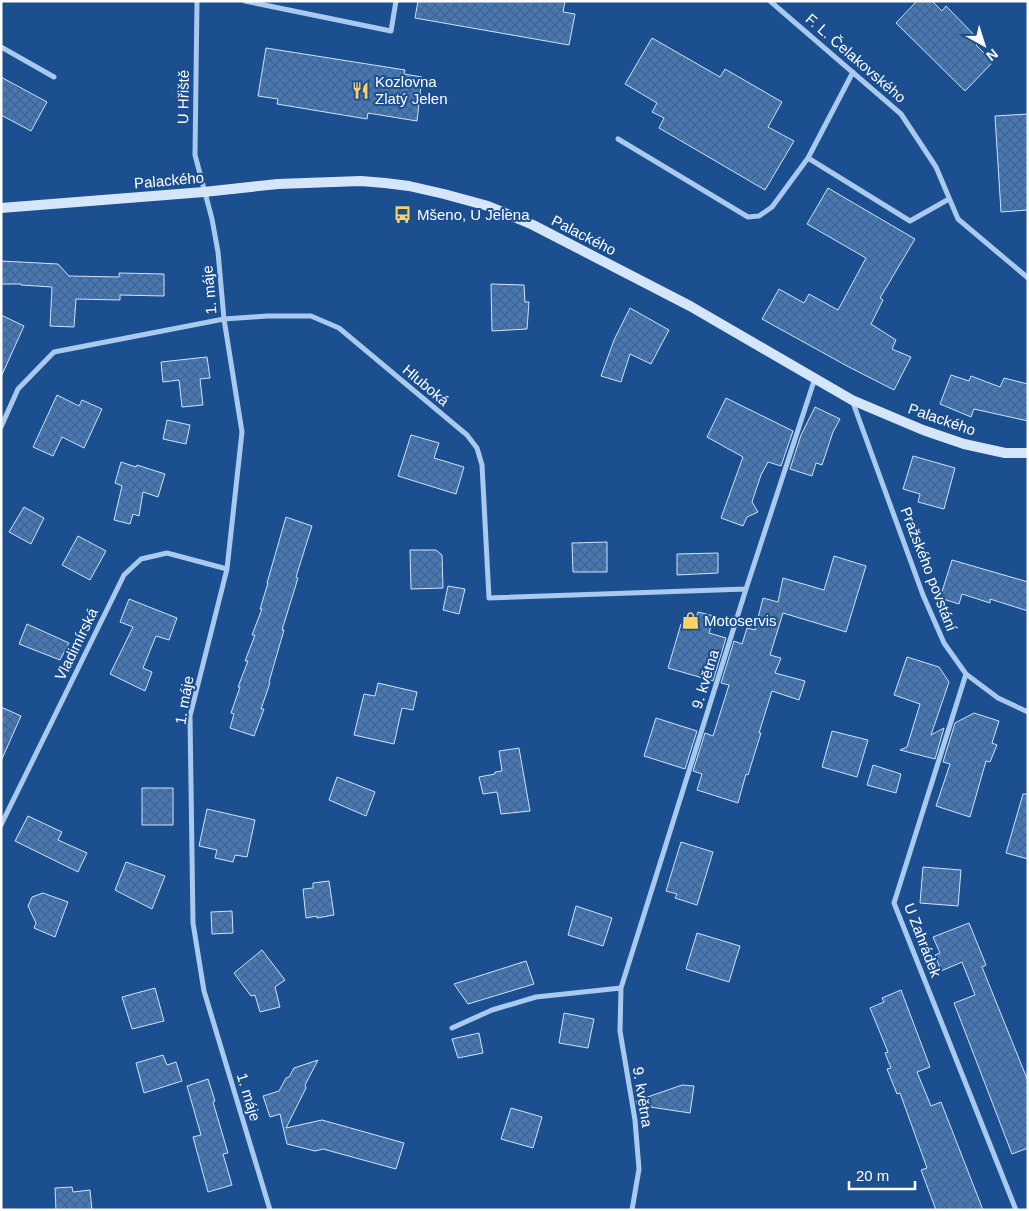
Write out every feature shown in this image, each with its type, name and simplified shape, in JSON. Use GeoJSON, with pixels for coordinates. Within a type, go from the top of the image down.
{"type":"FeatureCollection","features":[{"type":"Feature","properties":{"kind":"street","name":"U Hřiště"},"geometry":{"type":"LineString","coordinates":[[197,1],[195,155],[204,192]]}},
{"type":"Feature","properties":{"kind":"street"},"geometry":{"type":"LineString","coordinates":[[245,1],[391,31],[396,1]]}},
{"type":"Feature","properties":{"kind":"street","name":"F. L. Čelakovského"},"geometry":{"type":"LineString","coordinates":[[770,1],[902,114],[936,167],[958,219],[1028,278]]}},
{"type":"Feature","properties":{"kind":"street"},"geometry":{"type":"LineString","coordinates":[[1,47],[54,77]]}},
{"type":"Feature","properties":{"kind":"street"},"geometry":{"type":"LineString","coordinates":[[618,140],[748,217],[759,216],[772,207],[808,158],[853,72]]}},
{"type":"Feature","properties":{"kind":"street"},"geometry":{"type":"LineString","coordinates":[[808,158],[910,221],[950,199]]}},
{"type":"Feature","properties":{"kind":"street","name":"Palackého"},"geometry":{"type":"LineString","coordinates":[[1,208],[204,192],[278,184],[361,181],[408,186],[444,194],[488,206],[533,225],[690,306],[852,400],[923,430],[964,444],[1005,453],[1028,454]]}},
{"type":"Feature","properties":{"kind":"street","name":"1. máje"},"geometry":{"type":"LineString","coordinates":[[204,192],[212,219],[218,252],[224,320],[242,432],[227,569],[190,716],[193,923],[204,991],[270,1210]]}},
{"type":"Feature","properties":{"kind":"street","name":"Hluboká"},"geometry":{"type":"LineString","coordinates":[[1,427],[18,389],[54,352],[224,320],[267,316],[311,316],[339,328],[467,435],[477,448],[482,465],[489,598],[746,589]]}},
{"type":"Feature","properties":{"kind":"street","name":"9. května"},"geometry":{"type":"LineString","coordinates":[[632,1210],[639,1169],[636,1120],[620,1031],[621,988],[746,589],[815,378]]}},
{"type":"Feature","properties":{"kind":"street","name":"Pražského povstání"},"geometry":{"type":"LineString","coordinates":[[852,400],[922,595],[944,642],[966,674],[998,698],[1028,712]]}},
{"type":"Feature","properties":{"kind":"street","name":"Vladimírská"},"geometry":{"type":"LineString","coordinates":[[1,825],[124,575],[140,559],[167,553],[227,569]]}},
{"type":"Feature","properties":{"kind":"street","name":"U Zahrádek"},"geometry":{"type":"LineString","coordinates":[[966,674],[894,903],[1016,1210]]}},
{"type":"Feature","properties":{"kind":"street"},"geometry":{"type":"LineString","coordinates":[[452,1028],[492,1010],[536,997],[621,988]]}},
{"type":"Feature","properties":{"kind":"building"},"geometry":{"type":"Polygon","coordinates":[[[418,1],[565,1],[563,12],[575,14],[569,45],[415,18],[418,1]]]}},
{"type":"Feature","properties":{"kind":"building"},"geometry":{"type":"Polygon","coordinates":[[[917,1],[932,1],[942,11],[946,6],[980,41],[976,45],[993,62],[965,91],[896,23],[917,1]]]}},
{"type":"Feature","properties":{"kind":"building"},"geometry":{"type":"Polygon","coordinates":[[[652,38],[720,77],[725,69],[782,102],[768,127],[794,141],[765,190],[659,128],[664,118],[652,112],[657,103],[625,84],[652,38]]]}},
{"type":"Feature","properties":{"kind":"building"},"geometry":{"type":"Polygon","coordinates":[[[266,48],[405,70],[404,74],[422,77],[417,121],[368,113],[367,119],[277,104],[278,99],[258,96],[266,48]]]}},
{"type":"Feature","properties":{"kind":"building"},"geometry":{"type":"Polygon","coordinates":[[[1,77],[47,102],[31,131],[1,115],[1,77]]]}},
{"type":"Feature","properties":{"kind":"building"},"geometry":{"type":"Polygon","coordinates":[[[1028,114],[1028,210],[1001,212],[995,116],[1028,114]]]}},
{"type":"Feature","properties":{"kind":"building"},"geometry":{"type":"Polygon","coordinates":[[[828,188],[915,239],[880,298],[883,300],[871,324],[896,340],[892,349],[911,357],[894,390],[762,319],[779,289],[804,303],[809,294],[838,310],[866,258],[807,224],[828,188]]]}},
{"type":"Feature","properties":{"kind":"building"},"geometry":{"type":"Polygon","coordinates":[[[1,261],[58,264],[69,276],[119,277],[119,273],[164,274],[164,296],[120,295],[120,300],[76,299],[74,327],[50,326],[52,287],[1,284],[1,261]]]}},
{"type":"Feature","properties":{"kind":"building"},"geometry":{"type":"Polygon","coordinates":[[[491,284],[524,285],[525,302],[529,302],[527,329],[492,331],[491,284]]]}},
{"type":"Feature","properties":{"kind":"building"},"geometry":{"type":"Polygon","coordinates":[[[630,308],[669,330],[651,364],[630,354],[621,382],[601,376],[614,340],[630,308]]]}},
{"type":"Feature","properties":{"kind":"building"},"geometry":{"type":"Polygon","coordinates":[[[1,315],[24,326],[1,377],[1,315]]]}},
{"type":"Feature","properties":{"kind":"building"},"geometry":{"type":"Polygon","coordinates":[[[207,357],[210,378],[200,379],[203,405],[182,407],[179,380],[163,382],[161,362],[207,357]]]}},
{"type":"Feature","properties":{"kind":"building"},"geometry":{"type":"Polygon","coordinates":[[[951,375],[969,381],[971,376],[1000,387],[1004,378],[1028,384],[1028,421],[974,409],[971,417],[940,404],[951,375]]]}},
{"type":"Feature","properties":{"kind":"building"},"geometry":{"type":"Polygon","coordinates":[[[57,395],[79,406],[82,400],[102,409],[84,448],[62,437],[53,456],[33,447],[57,395]]]}},
{"type":"Feature","properties":{"kind":"building"},"geometry":{"type":"Polygon","coordinates":[[[726,398],[793,431],[781,466],[768,462],[761,475],[752,502],[758,512],[747,517],[743,526],[721,518],[743,457],[707,437],[726,398]]]}},
{"type":"Feature","properties":{"kind":"building"},"geometry":{"type":"Polygon","coordinates":[[[815,407],[840,419],[833,432],[822,465],[816,463],[812,476],[790,469],[801,435],[815,407]]]}},
{"type":"Feature","properties":{"kind":"building"},"geometry":{"type":"Polygon","coordinates":[[[167,420],[190,425],[186,444],[163,439],[167,420]]]}},
{"type":"Feature","properties":{"kind":"building"},"geometry":{"type":"Polygon","coordinates":[[[411,435],[439,443],[434,458],[464,467],[456,494],[398,476],[411,435]]]}},
{"type":"Feature","properties":{"kind":"building"},"geometry":{"type":"Polygon","coordinates":[[[913,456],[955,468],[944,509],[918,502],[920,494],[903,489],[913,456]]]}},
{"type":"Feature","properties":{"kind":"building"},"geometry":{"type":"Polygon","coordinates":[[[121,462],[165,474],[158,497],[143,492],[139,516],[133,514],[130,524],[114,520],[122,486],[115,483],[121,462]]]}},
{"type":"Feature","properties":{"kind":"building"},"geometry":{"type":"Polygon","coordinates":[[[24,507],[44,518],[31,544],[9,532],[24,507]]]}},
{"type":"Feature","properties":{"kind":"building"},"geometry":{"type":"Polygon","coordinates":[[[286,517],[312,526],[296,577],[298,578],[282,630],[284,630],[270,683],[261,709],[264,709],[254,736],[230,728],[234,714],[231,713],[248,661],[245,661],[255,635],[252,635],[262,609],[260,609],[286,517]]]}},
{"type":"Feature","properties":{"kind":"building"},"geometry":{"type":"Polygon","coordinates":[[[78,536],[106,551],[90,580],[62,565],[78,536]]]}},
{"type":"Feature","properties":{"kind":"building"},"geometry":{"type":"Polygon","coordinates":[[[607,542],[607,572],[573,572],[572,543],[607,542]]]}},
{"type":"Feature","properties":{"kind":"building"},"geometry":{"type":"Polygon","coordinates":[[[410,550],[436,550],[442,555],[443,588],[411,589],[410,550]]]}},
{"type":"Feature","properties":{"kind":"building"},"geometry":{"type":"Polygon","coordinates":[[[718,553],[718,573],[677,575],[677,554],[718,553]]]}},
{"type":"Feature","properties":{"kind":"building"},"geometry":{"type":"Polygon","coordinates":[[[834,556],[866,566],[846,632],[783,613],[770,655],[781,658],[775,673],[805,681],[799,700],[772,691],[759,733],[761,733],[738,803],[697,790],[702,774],[693,771],[705,733],[713,736],[729,685],[721,683],[734,641],[742,644],[747,628],[755,630],[763,598],[778,602],[783,578],[824,590],[834,556]]]}},
{"type":"Feature","properties":{"kind":"building"},"geometry":{"type":"Polygon","coordinates":[[[952,560],[1028,582],[1028,611],[990,599],[990,603],[962,594],[959,604],[940,598],[952,560]]]}},
{"type":"Feature","properties":{"kind":"building"},"geometry":{"type":"Polygon","coordinates":[[[448,586],[465,589],[459,614],[443,610],[448,586]]]}},
{"type":"Feature","properties":{"kind":"building"},"geometry":{"type":"Polygon","coordinates":[[[129,599],[177,618],[169,640],[156,636],[143,668],[152,672],[145,691],[110,674],[133,627],[120,622],[129,599]]]}},
{"type":"Feature","properties":{"kind":"building"},"geometry":{"type":"Polygon","coordinates":[[[698,612],[714,616],[709,633],[726,638],[713,681],[668,668],[681,624],[693,628],[698,612]]]}},
{"type":"Feature","properties":{"kind":"building"},"geometry":{"type":"Polygon","coordinates":[[[27,624],[69,643],[60,660],[19,644],[27,624]]]}},
{"type":"Feature","properties":{"kind":"building"},"geometry":{"type":"Polygon","coordinates":[[[907,657],[939,667],[949,682],[931,735],[944,728],[935,759],[900,750],[907,747],[920,704],[894,695],[907,657]]]}},
{"type":"Feature","properties":{"kind":"building"},"geometry":{"type":"Polygon","coordinates":[[[378,683],[417,692],[413,710],[402,708],[394,744],[354,735],[364,694],[375,696],[378,683]]]}},
{"type":"Feature","properties":{"kind":"building"},"geometry":{"type":"Polygon","coordinates":[[[1,707],[21,716],[1,761],[1,707]]]}},
{"type":"Feature","properties":{"kind":"building"},"geometry":{"type":"Polygon","coordinates":[[[974,713],[999,721],[992,743],[997,745],[990,762],[986,761],[970,817],[936,806],[950,764],[943,762],[955,723],[974,713]]]}},
{"type":"Feature","properties":{"kind":"building"},"geometry":{"type":"Polygon","coordinates":[[[656,718],[697,731],[685,769],[644,756],[656,718]]]}},
{"type":"Feature","properties":{"kind":"building"},"geometry":{"type":"Polygon","coordinates":[[[832,731],[868,740],[857,777],[822,767],[832,731]]]}},
{"type":"Feature","properties":{"kind":"building"},"geometry":{"type":"Polygon","coordinates":[[[519,748],[530,811],[501,814],[497,792],[483,794],[479,777],[502,771],[499,751],[519,748]]]}},
{"type":"Feature","properties":{"kind":"building"},"geometry":{"type":"Polygon","coordinates":[[[873,765],[901,774],[896,793],[867,785],[873,765]]]}},
{"type":"Feature","properties":{"kind":"building"},"geometry":{"type":"Polygon","coordinates":[[[337,777],[375,792],[366,816],[329,800],[337,777]]]}},
{"type":"Feature","properties":{"kind":"building"},"geometry":{"type":"Polygon","coordinates":[[[142,788],[173,788],[173,825],[142,825],[142,788]]]}},
{"type":"Feature","properties":{"kind":"building"},"geometry":{"type":"Polygon","coordinates":[[[1023,794],[1028,794],[1028,859],[1006,853],[1023,794]]]}},
{"type":"Feature","properties":{"kind":"building"},"geometry":{"type":"Polygon","coordinates":[[[207,809],[255,820],[247,857],[235,855],[233,862],[215,858],[217,850],[199,846],[207,809]]]}},
{"type":"Feature","properties":{"kind":"building"},"geometry":{"type":"Polygon","coordinates":[[[28,816],[62,832],[58,840],[87,853],[78,872],[15,841],[28,816]]]}},
{"type":"Feature","properties":{"kind":"building"},"geometry":{"type":"Polygon","coordinates":[[[681,842],[713,852],[697,905],[675,898],[677,894],[666,891],[681,842]]]}},
{"type":"Feature","properties":{"kind":"building"},"geometry":{"type":"Polygon","coordinates":[[[126,862],[165,876],[152,909],[115,890],[126,862]]]}},
{"type":"Feature","properties":{"kind":"building"},"geometry":{"type":"Polygon","coordinates":[[[923,867],[961,870],[958,906],[920,903],[923,867]]]}},
{"type":"Feature","properties":{"kind":"building"},"geometry":{"type":"Polygon","coordinates":[[[329,881],[334,915],[306,918],[303,889],[313,888],[313,883],[329,881]]]}},
{"type":"Feature","properties":{"kind":"building"},"geometry":{"type":"Polygon","coordinates":[[[43,893],[68,902],[55,937],[34,928],[36,923],[28,906],[32,897],[43,893]]]}},
{"type":"Feature","properties":{"kind":"building"},"geometry":{"type":"Polygon","coordinates":[[[576,906],[612,918],[603,946],[568,935],[576,906]]]}},
{"type":"Feature","properties":{"kind":"building"},"geometry":{"type":"Polygon","coordinates":[[[232,911],[233,933],[212,934],[211,912],[232,911]]]}},
{"type":"Feature","properties":{"kind":"building"},"geometry":{"type":"Polygon","coordinates":[[[969,923],[986,965],[982,967],[1028,1081],[1028,1148],[1012,1154],[954,1003],[975,995],[962,962],[941,971],[935,955],[940,953],[933,937],[969,923]]]}},
{"type":"Feature","properties":{"kind":"building"},"geometry":{"type":"Polygon","coordinates":[[[697,933],[740,946],[729,982],[686,969],[697,933]]]}},
{"type":"Feature","properties":{"kind":"building"},"geometry":{"type":"Polygon","coordinates":[[[262,950],[285,980],[275,987],[280,1007],[260,1012],[255,995],[251,996],[234,973],[262,950]]]}},
{"type":"Feature","properties":{"kind":"building"},"geometry":{"type":"Polygon","coordinates":[[[526,961],[534,984],[468,1004],[454,984],[526,961]]]}},
{"type":"Feature","properties":{"kind":"building"},"geometry":{"type":"Polygon","coordinates":[[[155,988],[164,1021],[132,1029],[122,997],[155,988]]]}},
{"type":"Feature","properties":{"kind":"building"},"geometry":{"type":"Polygon","coordinates":[[[901,990],[930,1067],[917,1072],[931,1106],[941,1102],[983,1210],[936,1210],[921,1170],[927,1168],[900,1093],[897,1094],[887,1069],[891,1068],[885,1053],[888,1052],[870,1008],[884,1002],[882,998],[901,990]]]}},
{"type":"Feature","properties":{"kind":"building"},"geometry":{"type":"Polygon","coordinates":[[[564,1013],[594,1019],[588,1048],[559,1043],[564,1013]]]}},
{"type":"Feature","properties":{"kind":"building"},"geometry":{"type":"Polygon","coordinates":[[[479,1033],[483,1053],[458,1058],[452,1039],[479,1033]]]}},
{"type":"Feature","properties":{"kind":"building"},"geometry":{"type":"Polygon","coordinates":[[[163,1055],[167,1065],[176,1062],[182,1081],[144,1093],[136,1063],[163,1055]]]}},
{"type":"Feature","properties":{"kind":"building"},"geometry":{"type":"Polygon","coordinates":[[[318,1060],[286,1128],[322,1120],[404,1143],[396,1169],[323,1149],[315,1151],[287,1144],[280,1114],[270,1117],[263,1096],[279,1091],[294,1068],[318,1060]]]}},
{"type":"Feature","properties":{"kind":"building"},"geometry":{"type":"Polygon","coordinates":[[[208,1079],[228,1153],[223,1154],[232,1185],[208,1192],[193,1137],[201,1135],[187,1086],[208,1079]]]}},
{"type":"Feature","properties":{"kind":"building"},"geometry":{"type":"Polygon","coordinates":[[[682,1085],[694,1086],[690,1113],[637,1105],[636,1101],[682,1085]]]}},
{"type":"Feature","properties":{"kind":"building"},"geometry":{"type":"Polygon","coordinates":[[[511,1108],[542,1117],[533,1148],[501,1139],[511,1108]]]}},
{"type":"Feature","properties":{"kind":"building"},"geometry":{"type":"Polygon","coordinates":[[[72,1187],[73,1192],[90,1190],[92,1210],[56,1210],[55,1188],[72,1187]]]}},
{"type":"Feature","properties":{"kind":"place","name":"Kozlovna Zlatý Jelen"},"geometry":{"type":"Point","coordinates":[361,90]}},
{"type":"Feature","properties":{"kind":"place","name":"Mšeno, U Jelena"},"geometry":{"type":"Point","coordinates":[403,214]}},
{"type":"Feature","properties":{"kind":"place","name":"Motoservis"},"geometry":{"type":"Point","coordinates":[690,620]}}]}
